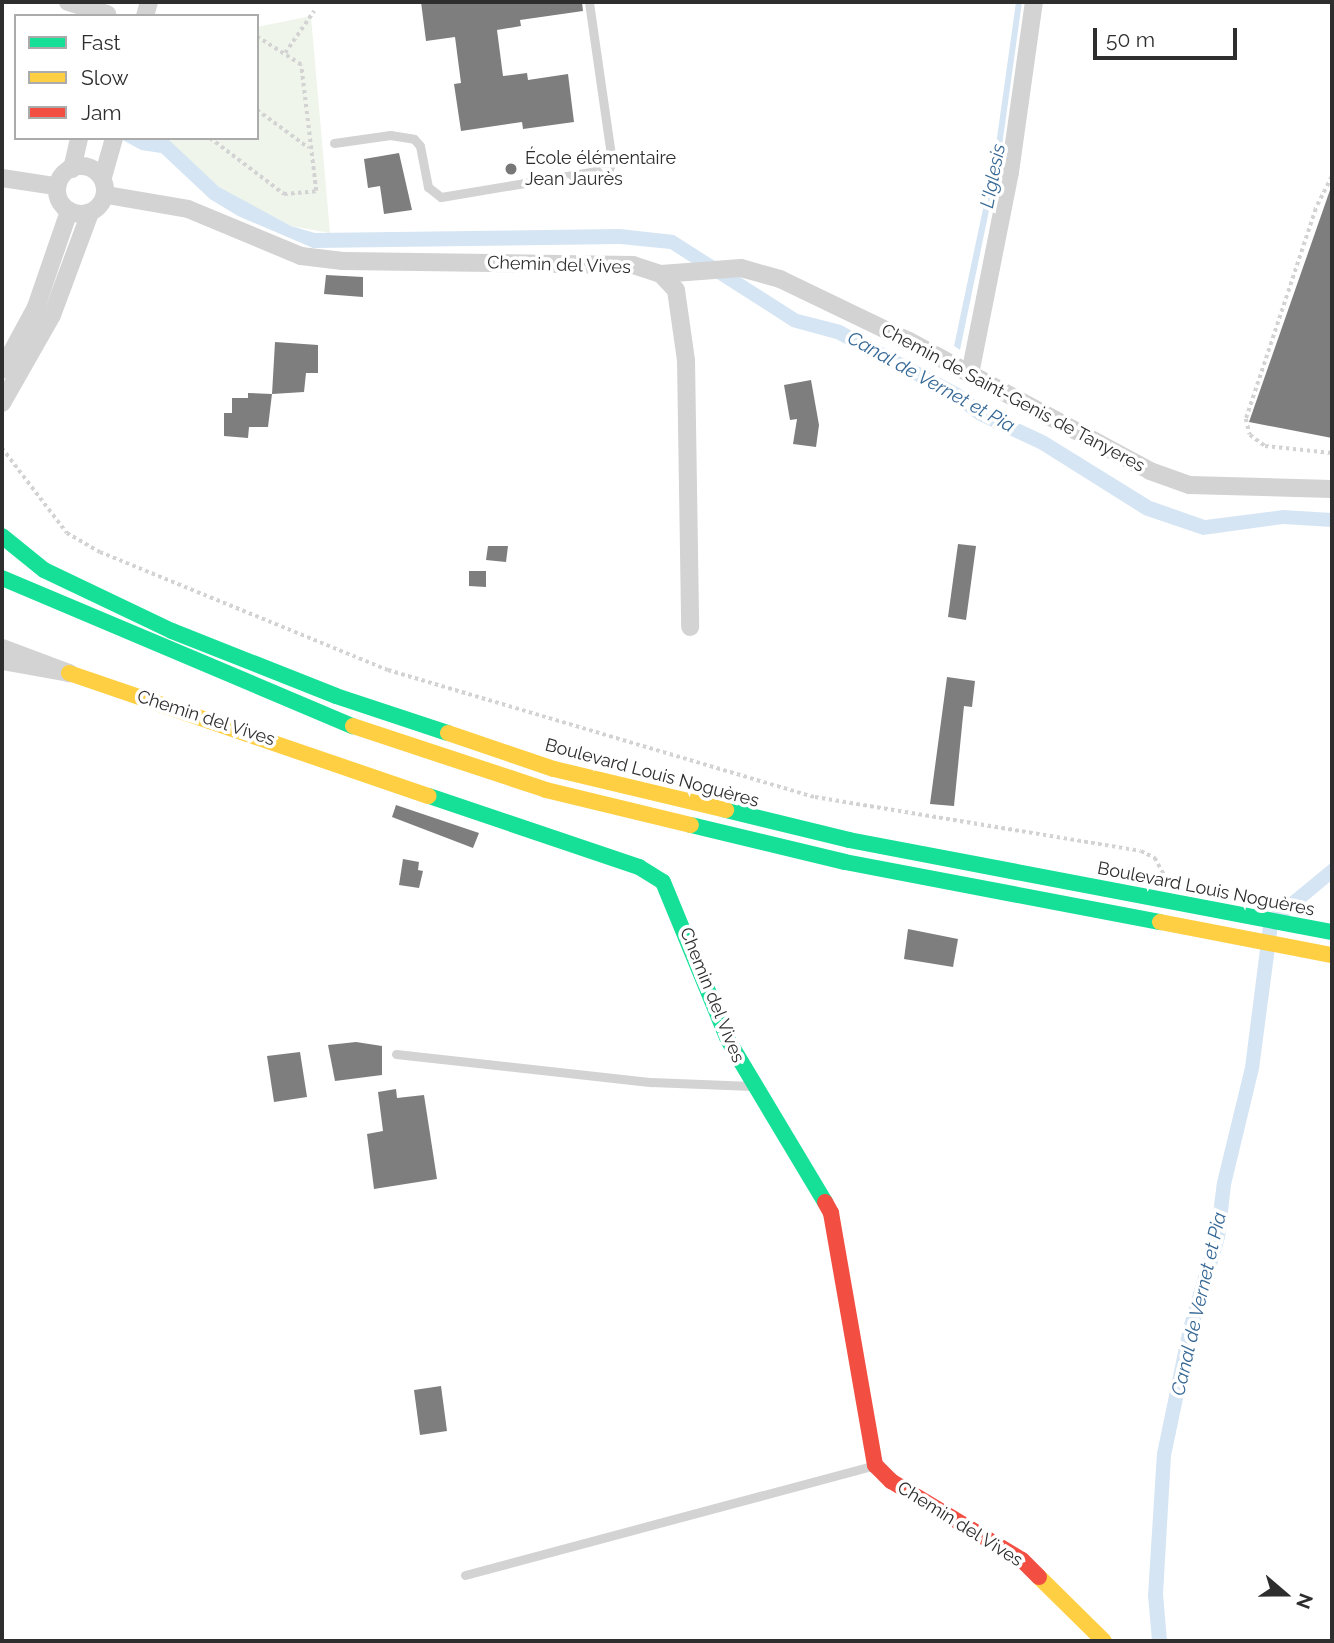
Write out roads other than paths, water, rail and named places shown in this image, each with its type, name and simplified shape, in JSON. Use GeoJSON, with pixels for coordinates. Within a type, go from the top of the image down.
{"type":"FeatureCollection","features":[{"type":"Feature","properties":{"kind":"main road","name":"Boulevard Louis Noguères"},"geometry":{"type":"LineString","coordinates":[[2,536],[44,570],[172,631],[336,696],[554,769],[849,840],[1332,932]]}},
{"type":"Feature","properties":{"kind":"main road"},"geometry":{"type":"LineString","coordinates":[[2,578],[328,718],[546,790],[832,860],[1332,956]]}},
{"type":"Feature","properties":{"kind":"main road","name":"Chemin del Vives"},"geometry":{"type":"LineString","coordinates":[[69,673],[639,867],[663,882],[728,1040],[752,1086],[831,1213],[875,1465],[891,1481],[1021,1560],[1104,1641]]}},
{"type":"Feature","properties":{"kind":"street"},"geometry":{"type":"LineString","coordinates":[[68,2],[108,10]]}},
{"type":"Feature","properties":{"kind":"street"},"geometry":{"type":"LineString","coordinates":[[970,374],[1010,172],[1034,2]]}},
{"type":"Feature","properties":{"kind":"street"},"geometry":{"type":"LineString","coordinates":[[2,403],[52,315],[90,213],[107,195],[103,177],[113,140]]}},
{"type":"Feature","properties":{"kind":"street"},"geometry":{"type":"LineString","coordinates":[[55,186],[72,169],[77,144]]}},
{"type":"Feature","properties":{"kind":"street"},"geometry":{"type":"LineString","coordinates":[[72,169],[92,170],[103,177]]}},
{"type":"Feature","properties":{"kind":"street"},"geometry":{"type":"LineString","coordinates":[[2,178],[55,186]]}},
{"type":"Feature","properties":{"kind":"street"},"geometry":{"type":"LineString","coordinates":[[55,186],[57,200],[69,211],[90,213]]}},
{"type":"Feature","properties":{"kind":"street","name":"Chemin del Vives"},"geometry":{"type":"LineString","coordinates":[[107,195],[188,209],[301,256],[343,261],[633,265],[661,274]]}},
{"type":"Feature","properties":{"kind":"street"},"geometry":{"type":"LineString","coordinates":[[2,370],[36,307],[69,211]]}},
{"type":"Feature","properties":{"kind":"street","name":"Chemin de Saint-Genis de Tanyeres"},"geometry":{"type":"LineString","coordinates":[[661,274],[741,268],[780,279],[970,374],[1150,471],[1189,485],[1332,489]]}},
{"type":"Feature","properties":{"kind":"street"},"geometry":{"type":"LineString","coordinates":[[661,274],[676,290],[686,360],[690,627]]}},
{"type":"Feature","properties":{"kind":"street","name":"Chemin del Vives"},"geometry":{"type":"LineString","coordinates":[[2,648],[69,673]]}},
{"type":"Feature","properties":{"kind":"street","name":"Chemin del Vives"},"geometry":{"type":"LineString","coordinates":[[2,661],[69,673]]}},
{"type":"Feature","properties":{"kind":"lane"},"geometry":{"type":"LineString","coordinates":[[334,143],[390,135],[414,139],[420,146],[428,187],[441,197],[609,169],[612,162],[589,2]]}},
{"type":"Feature","properties":{"kind":"lane"},"geometry":{"type":"LineString","coordinates":[[396,1054],[651,1082],[752,1086]]}},
{"type":"Feature","properties":{"kind":"lane"},"geometry":{"type":"LineString","coordinates":[[465,1576],[875,1465]]}},
{"type":"Feature","properties":{"kind":"water","name":"L'Iglesis"},"geometry":{"type":"Polygon","coordinates":[[[1016,2],[1022,2],[1001,153],[960,350],[954,346],[995,152],[1016,2]]]}},
{"type":"Feature","properties":{"kind":"water","name":"Canal de Vernet et Pia"},"geometry":{"type":"Polygon","coordinates":[[[123,140],[169,140],[219,187],[291,226],[315,233],[620,229],[674,235],[798,314],[841,325],[961,389],[984,407],[1046,436],[1151,501],[1205,520],[1283,510],[1332,513],[1332,527],[1283,524],[1203,535],[1144,515],[1039,449],[977,420],[949,399],[836,339],[792,327],[670,249],[620,244],[313,248],[238,216],[210,199],[161,153],[141,150],[123,140]]]}},
{"type":"Feature","properties":{"kind":"water","name":"Canal de Vernet et Pia"},"geometry":{"type":"Polygon","coordinates":[[[1332,862],[1332,880],[1278,925],[1259,1069],[1231,1185],[1225,1238],[1197,1332],[1171,1456],[1163,1594],[1167,1641],[1152,1641],[1148,1595],[1157,1453],[1183,1328],[1210,1236],[1217,1182],[1245,1067],[1264,918],[1332,862]]]}},
{"type":"Feature","properties":{"kind":"place","name":"École élémentaire Jean Jaurès"},"geometry":{"type":"Point","coordinates":[511,169]}}]}
